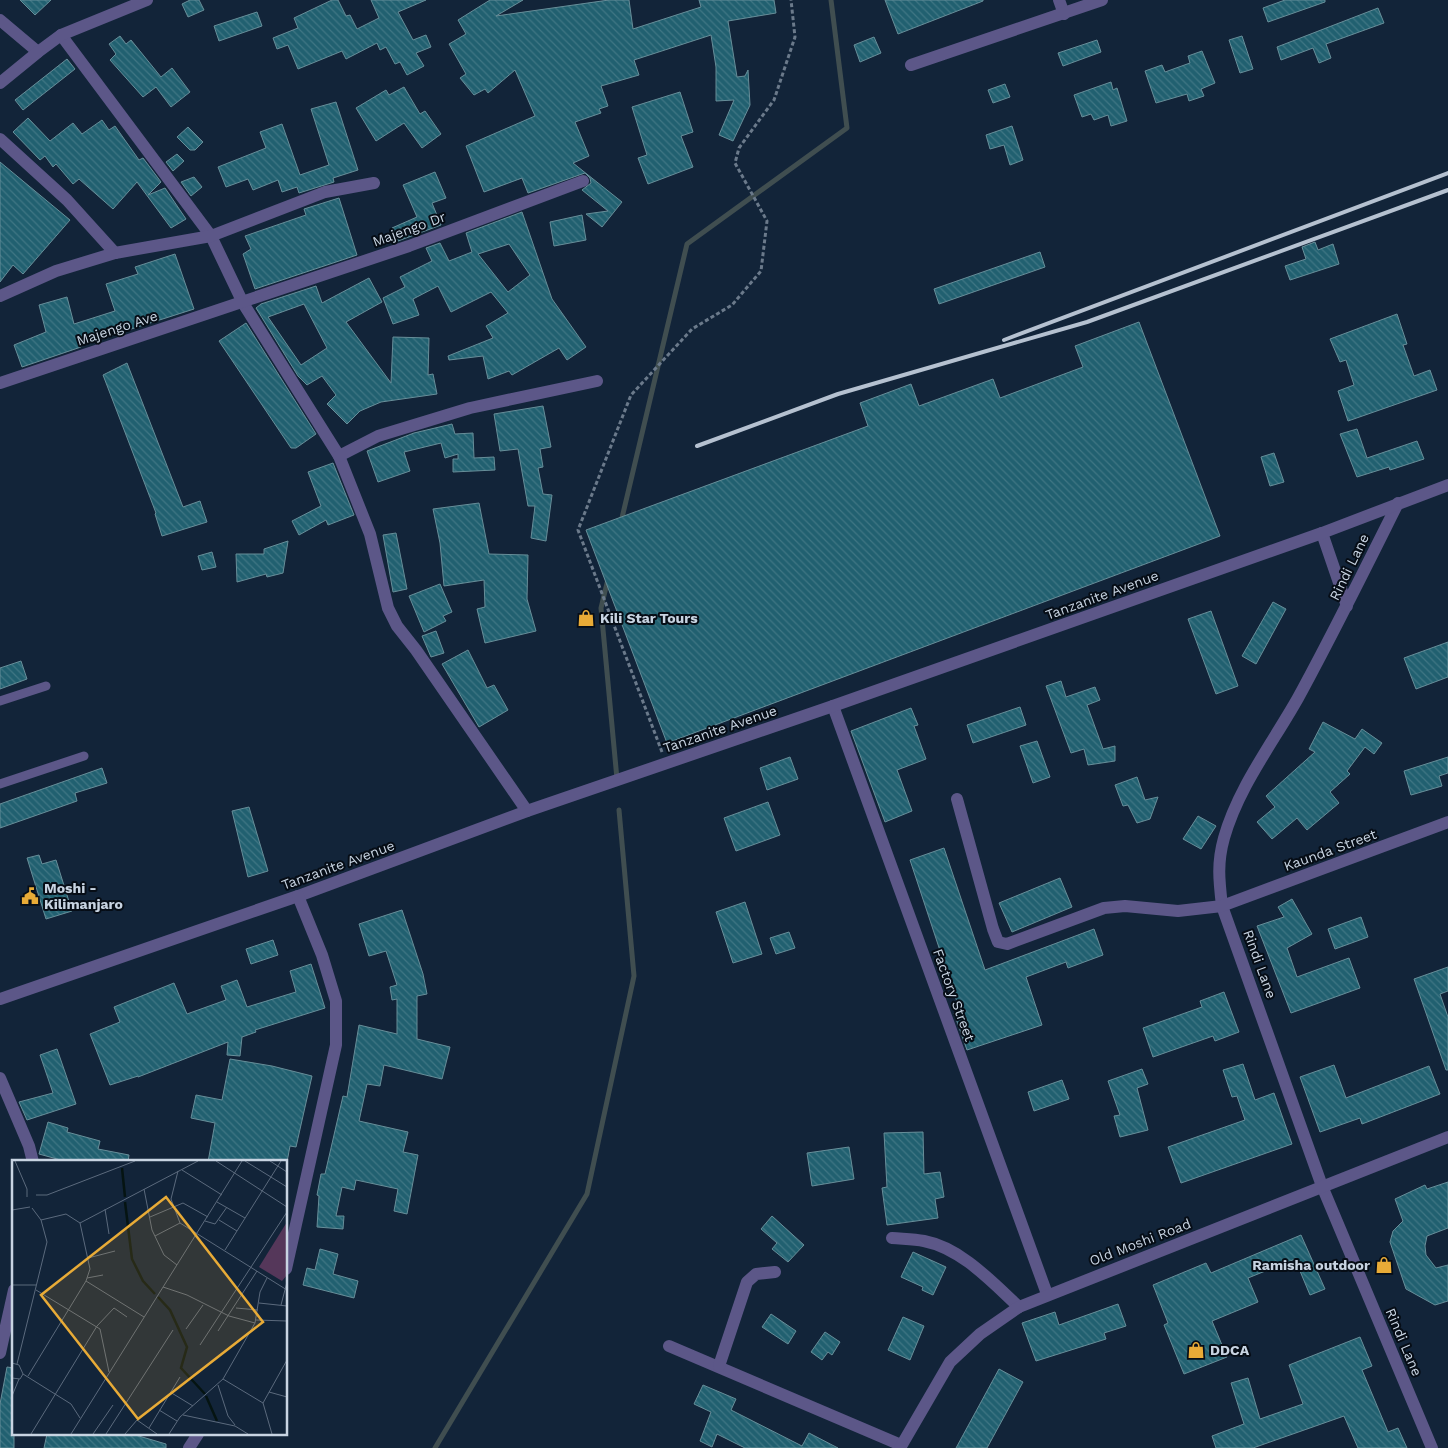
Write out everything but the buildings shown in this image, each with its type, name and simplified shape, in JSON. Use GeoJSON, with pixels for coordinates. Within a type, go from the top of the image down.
{"type":"FeatureCollection","features":[{"type":"Feature","properties":{"kind":"street"},"geometry":{"type":"LineString","coordinates":[[0,83],[61,36],[147,0]]}},
{"type":"Feature","properties":{"kind":"street"},"geometry":{"type":"LineString","coordinates":[[1059,0],[1064,14]]}},
{"type":"Feature","properties":{"kind":"street"},"geometry":{"type":"LineString","coordinates":[[911,65],[1102,0]]}},
{"type":"Feature","properties":{"kind":"street"},"geometry":{"type":"LineString","coordinates":[[0,20],[38,52]]}},
{"type":"Feature","properties":{"kind":"street"},"geometry":{"type":"LineString","coordinates":[[61,36],[211,236],[243,302],[339,456],[370,534],[388,608],[397,626],[416,650],[526,811]]}},
{"type":"Feature","properties":{"kind":"street"},"geometry":{"type":"LineString","coordinates":[[0,139],[67,200],[115,253]]}},
{"type":"Feature","properties":{"kind":"street","name":"Majengo Dr"},"geometry":{"type":"LineString","coordinates":[[243,302],[409,246],[583,181]]}},
{"type":"Feature","properties":{"kind":"street"},"geometry":{"type":"LineString","coordinates":[[0,296],[56,271],[115,253],[211,236],[325,192],[374,182]]}},
{"type":"Feature","properties":{"kind":"street","name":"Majengo Ave"},"geometry":{"type":"LineString","coordinates":[[0,383],[243,302]]}},
{"type":"Feature","properties":{"kind":"street"},"geometry":{"type":"LineString","coordinates":[[339,456],[378,436],[470,408],[597,381]]}},
{"type":"Feature","properties":{"kind":"street","name":"Tanzanite Avenue"},"geometry":{"type":"LineString","coordinates":[[0,999],[298,896],[526,811],[833,706],[1322,533],[1448,485]]}},
{"type":"Feature","properties":{"kind":"street","name":"Rindi Lane"},"geometry":{"type":"LineString","coordinates":[[1398,503],[1348,606],[1297,700],[1241,795],[1224,838],[1217,869],[1222,906],[1322,1186],[1432,1448]]}},
{"type":"Feature","properties":{"kind":"street"},"geometry":{"type":"LineString","coordinates":[[1322,533],[1348,606]]}},
{"type":"Feature","properties":{"kind":"street","name":"Factory Street"},"geometry":{"type":"LineString","coordinates":[[833,706],[1047,1294]]}},
{"type":"Feature","properties":{"kind":"street","name":"Kaunda Street"},"geometry":{"type":"LineString","coordinates":[[957,799],[998,942],[1008,944],[1015,943],[1104,908],[1125,906],[1178,911],[1222,906],[1448,822]]}},
{"type":"Feature","properties":{"kind":"street"},"geometry":{"type":"LineString","coordinates":[[288,1250],[290,1231],[336,1045],[336,1001],[322,955],[298,896]]}},
{"type":"Feature","properties":{"kind":"street"},"geometry":{"type":"LineString","coordinates":[[0,1078],[29,1146],[32,1160]]}},
{"type":"Feature","properties":{"kind":"street","name":"Old Moshi Road"},"geometry":{"type":"LineString","coordinates":[[901,1447],[950,1362],[980,1334],[1019,1307],[1047,1294],[1448,1137]]}},
{"type":"Feature","properties":{"kind":"street"},"geometry":{"type":"LineString","coordinates":[[892,1238],[924,1240],[952,1252],[984,1276],[1019,1307]]}},
{"type":"Feature","properties":{"kind":"street"},"geometry":{"type":"LineString","coordinates":[[719,1366],[747,1282],[756,1274],[775,1272]]}},
{"type":"Feature","properties":{"kind":"street"},"geometry":{"type":"LineString","coordinates":[[4,1352],[12,1302]]}},
{"type":"Feature","properties":{"kind":"street"},"geometry":{"type":"LineString","coordinates":[[669,1346],[719,1366],[901,1447]]}},
{"type":"Feature","properties":{"kind":"street"},"geometry":{"type":"LineString","coordinates":[[189,1448],[197,1436]]}},
{"type":"Feature","properties":{"kind":"lane"},"geometry":{"type":"LineString","coordinates":[[0,701],[46,686]]}},
{"type":"Feature","properties":{"kind":"lane"},"geometry":{"type":"LineString","coordinates":[[0,784],[84,756]]}},
{"type":"Feature","properties":{"kind":"path"},"geometry":{"type":"LineString","coordinates":[[666,763],[578,530],[631,395],[692,328],[732,305],[761,271],[767,221],[735,163],[739,148],[774,100],[796,36],[790,0]]}},
{"type":"Feature","properties":{"kind":"waterway"},"geometry":{"type":"LineString","coordinates":[[621,522],[687,244],[847,128],[831,0]]}},
{"type":"Feature","properties":{"kind":"waterway"},"geometry":{"type":"LineString","coordinates":[[608,579],[601,608],[617,779]]}},
{"type":"Feature","properties":{"kind":"waterway"},"geometry":{"type":"LineString","coordinates":[[435,1448],[587,1194],[634,976],[619,810]]}},
{"type":"Feature","properties":{"kind":"railway"},"geometry":{"type":"LineString","coordinates":[[1004,340],[1448,173]]}},
{"type":"Feature","properties":{"kind":"railway"},"geometry":{"type":"LineString","coordinates":[[697,446],[838,394],[1087,322],[1448,190]]}},
{"type":"Feature","properties":{"kind":"place","name":"Kili Star Tours"},"geometry":{"type":"Point","coordinates":[586,618]}},
{"type":"Feature","properties":{"kind":"place","name":"Moshi - Kilimanjaro"},"geometry":{"type":"Point","coordinates":[30,896]}},
{"type":"Feature","properties":{"kind":"place","name":"Ramisha outdoor"},"geometry":{"type":"Point","coordinates":[1384,1265]}},
{"type":"Feature","properties":{"kind":"place","name":"DDCA"},"geometry":{"type":"Point","coordinates":[1196,1350]}}]}
